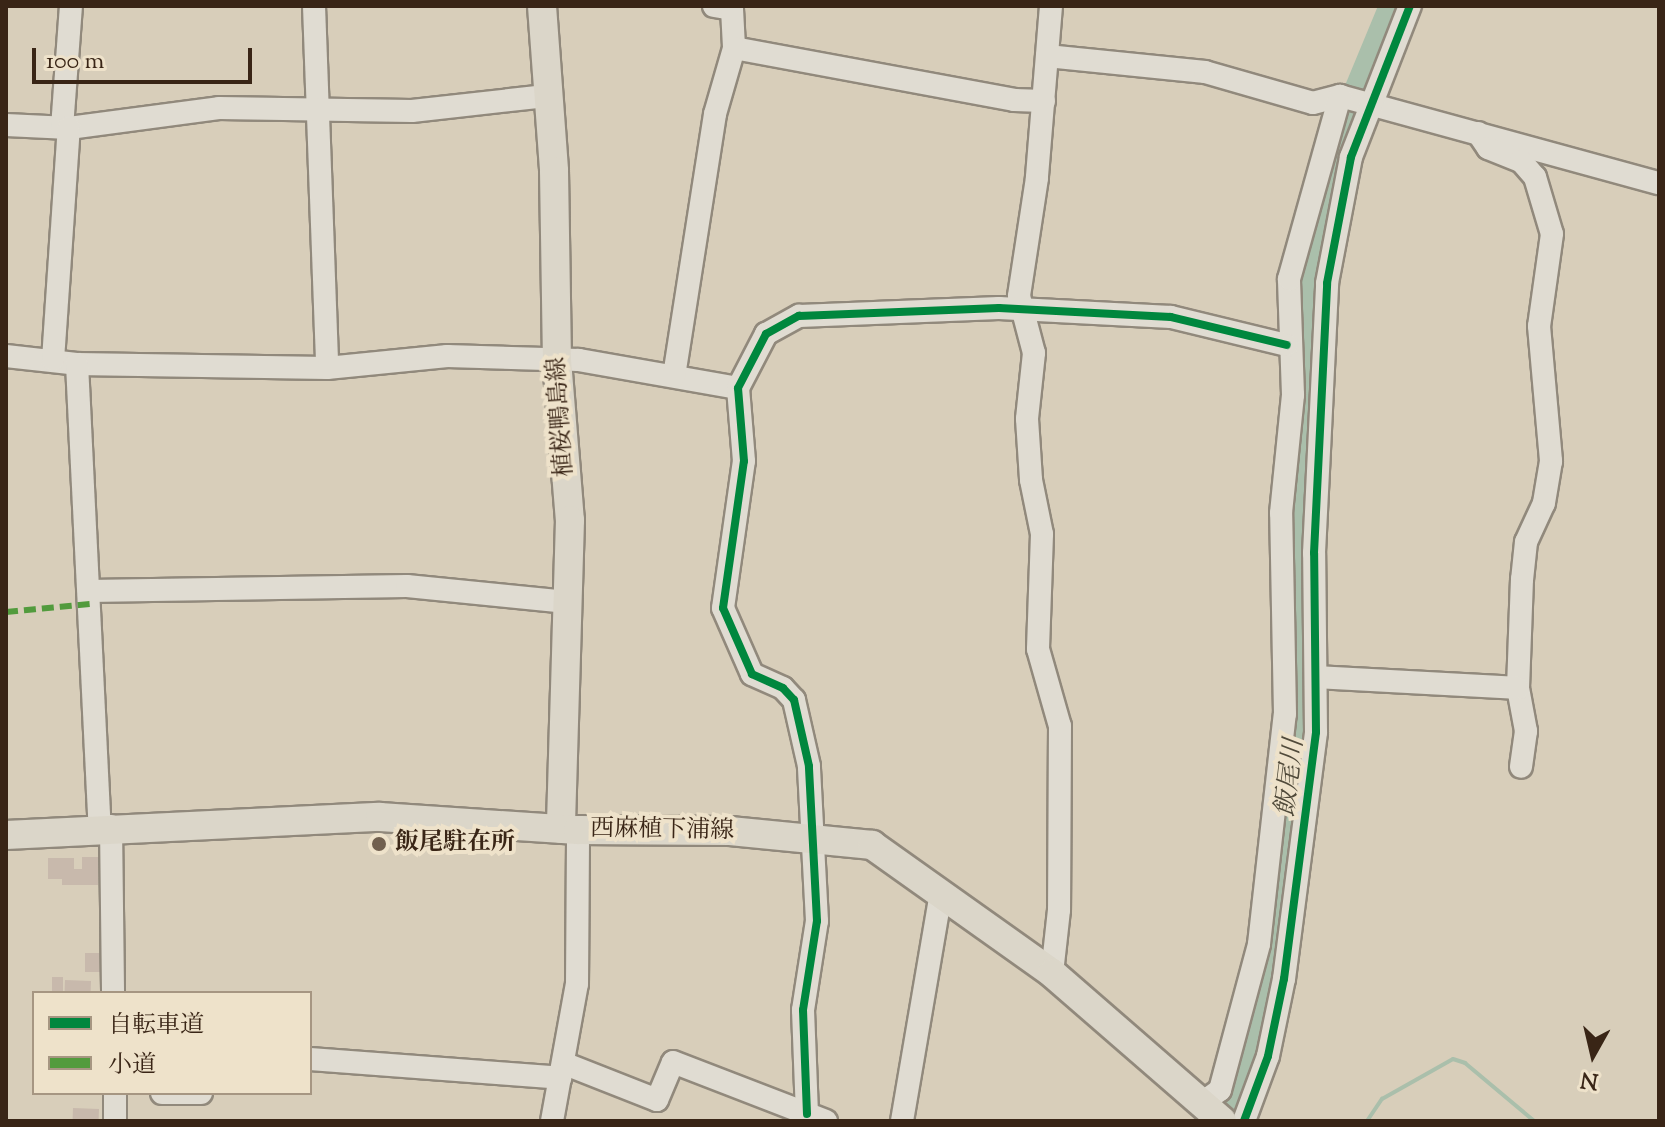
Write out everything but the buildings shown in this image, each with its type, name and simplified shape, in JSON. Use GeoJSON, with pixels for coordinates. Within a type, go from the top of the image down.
{"type":"FeatureCollection","features":[{"type":"Feature","properties":{"kind":"main road","name":"植桜鴨島線"},"geometry":{"type":"LineString","coordinates":[[542,6],[546,96],[554,171],[557,360],[570,520],[567,602],[570,829]]}},
{"type":"Feature","properties":{"kind":"main road","name":"西麻植下浦線"},"geometry":{"type":"LineString","coordinates":[[6,835],[105,827],[380,817],[570,829],[815,836],[872,845],[1052,973],[1211,1111]]}},
{"type":"Feature","properties":{"kind":"street"},"geometry":{"type":"LineString","coordinates":[[53,360],[71,6]]}},
{"type":"Feature","properties":{"kind":"street"},"geometry":{"type":"LineString","coordinates":[[314,6],[327,368]]}},
{"type":"Feature","properties":{"kind":"street"},"geometry":{"type":"LineString","coordinates":[[674,376],[715,114],[734,48],[732,9],[714,6]]}},
{"type":"Feature","properties":{"kind":"street"},"geometry":{"type":"LineString","coordinates":[[1051,6],[1044,101],[1020,311],[1034,353],[1027,419],[1031,480],[1042,534],[1038,649],[1060,726],[1059,910],[1052,973]]}},
{"type":"Feature","properties":{"kind":"street"},"geometry":{"type":"LineString","coordinates":[[1244,1121],[1268,1056],[1284,979],[1316,732],[1314,553],[1323,415],[1321,342],[1351,157],[1410,6]]}},
{"type":"Feature","properties":{"kind":"street"},"geometry":{"type":"LineString","coordinates":[[734,48],[1014,100],[1044,101]]}},
{"type":"Feature","properties":{"kind":"street"},"geometry":{"type":"LineString","coordinates":[[1047,56],[1205,72],[1313,103],[1340,96],[1659,183]]}},
{"type":"Feature","properties":{"kind":"street"},"geometry":{"type":"LineString","coordinates":[[6,125],[65,128],[219,108],[320,112],[412,111],[546,96]]}},
{"type":"Feature","properties":{"kind":"street"},"geometry":{"type":"LineString","coordinates":[[1211,1111],[1220,1090],[1259,944],[1282,761],[1281,513],[1293,395],[1287,345],[1289,279],[1340,96]]}},
{"type":"Feature","properties":{"kind":"street"},"geometry":{"type":"LineString","coordinates":[[1478,133],[1488,148],[1521,161],[1535,177],[1552,234],[1539,326],[1551,461],[1544,503],[1526,542],[1518,688],[1526,731],[1521,767]]}},
{"type":"Feature","properties":{"kind":"street"},"geometry":{"type":"LineString","coordinates":[[312,1059],[561,1071],[657,1100],[673,1062],[816,1117],[803,1010],[817,921],[809,766],[794,700],[783,688],[752,674],[723,608],[744,461],[738,388],[766,334],[799,316],[892,309],[1020,311],[1171,317],[1287,345]]}},
{"type":"Feature","properties":{"kind":"street"},"geometry":{"type":"LineString","coordinates":[[6,356],[77,364],[327,368],[447,356],[597,361],[738,388]]}},
{"type":"Feature","properties":{"kind":"street"},"geometry":{"type":"LineString","coordinates":[[77,364],[113,991]]}},
{"type":"Feature","properties":{"kind":"street"},"geometry":{"type":"LineString","coordinates":[[89,591],[407,586],[567,602]]}},
{"type":"Feature","properties":{"kind":"street"},"geometry":{"type":"LineString","coordinates":[[1317,677],[1518,688]]}},
{"type":"Feature","properties":{"kind":"street"},"geometry":{"type":"LineString","coordinates":[[552,1121],[577,984],[570,829]]}},
{"type":"Feature","properties":{"kind":"street"},"geometry":{"type":"LineString","coordinates":[[902,1121],[941,893]]}},
{"type":"Feature","properties":{"kind":"street"},"geometry":{"type":"LineString","coordinates":[[115,1095],[115,1121]]}},
{"type":"Feature","properties":{"kind":"waterway","name":"飯尾川"},"geometry":{"type":"LineString","coordinates":[[1219,1121],[1234,1102],[1249,1053],[1272,931],[1298,723],[1306,384],[1301,308],[1346,117],[1392,6]]}},
{"type":"Feature","properties":{"kind":"waterway"},"geometry":{"type":"LineString","coordinates":[[1367,1121],[1382,1099],[1453,1059],[1465,1063],[1534,1121]]}},
{"type":"Feature","properties":{"kind":"marked path"},"geometry":{"type":"LineString","coordinates":[[6,612],[90,604]]}},
{"type":"Feature","properties":{"kind":"cycle path"},"geometry":{"type":"LineString","coordinates":[[1244,1121],[1268,1056],[1284,979],[1316,732],[1314,553],[1327,283],[1351,157],[1410,6]]}},
{"type":"Feature","properties":{"kind":"cycle path"},"geometry":{"type":"LineString","coordinates":[[807,1114],[803,1010],[817,921],[809,766],[794,700],[783,688],[752,674],[723,608],[744,461],[738,388],[766,334],[799,316],[999,308],[1171,317],[1287,345]]}},
{"type":"Feature","properties":{"kind":"place","name":"飯尾駐在所"},"geometry":{"type":"Point","coordinates":[379,844]}}]}
